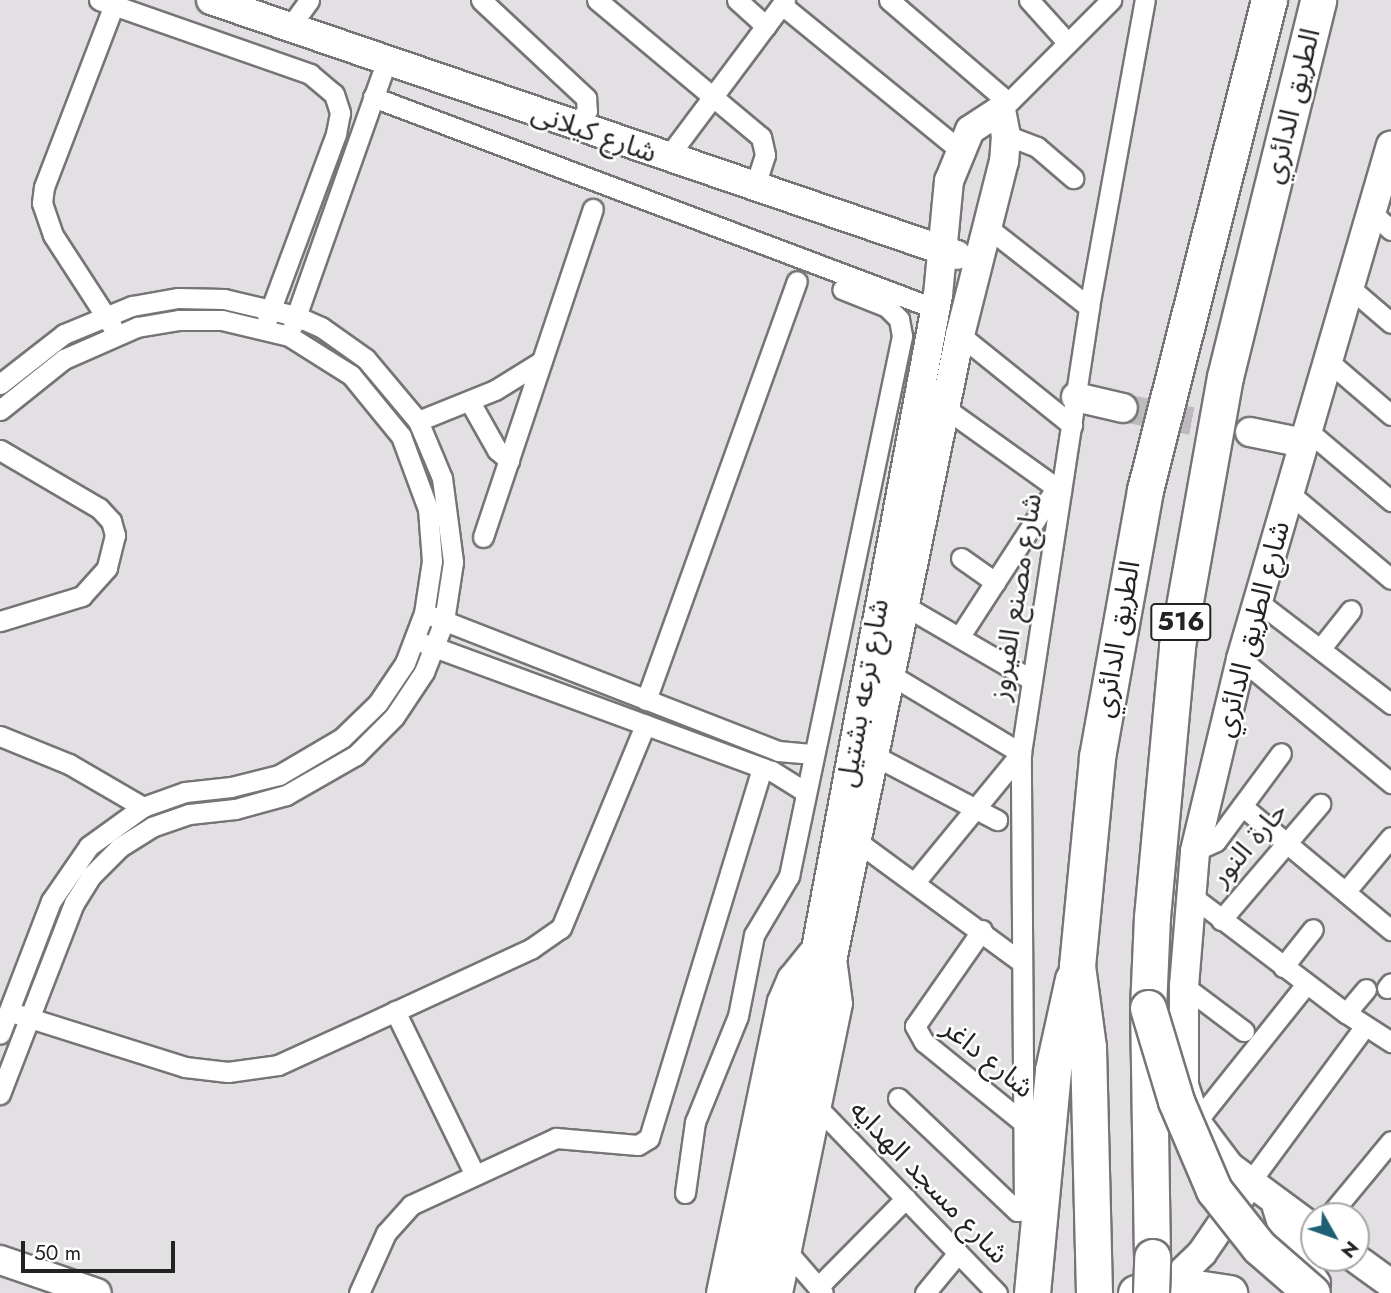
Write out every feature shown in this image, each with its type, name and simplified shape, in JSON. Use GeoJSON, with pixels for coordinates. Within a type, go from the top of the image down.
{"type":"FeatureCollection","features":[{"type":"Feature","properties":{"kind":"highway","name":"الطريق الدائري"},"geometry":{"type":"LineString","coordinates":[[1094,1280],[1088,1047],[1077,966],[1096,770],[1119,619],[1148,477],[1269,0]]}},
{"type":"Feature","properties":{"kind":"highway","name":"الطريق الدائري"},"geometry":{"type":"LineString","coordinates":[[1158,1278],[1148,1008],[1158,827],[1191,556],[1230,356],[1318,0]]}},
{"type":"Feature","properties":{"kind":"highway"},"geometry":{"type":"LineString","coordinates":[[1032,1293],[1053,1070],[1077,966]]}},
{"type":"Feature","properties":{"kind":"highway"},"geometry":{"type":"LineString","coordinates":[[1148,1008],[1176,1101],[1214,1190],[1259,1247],[1312,1293]]}},
{"type":"Feature","properties":{"kind":"highway"},"geometry":{"type":"LineString","coordinates":[[1136,1293],[1158,1278],[1229,1293]]}},
{"type":"Feature","properties":{"kind":"street","name":"شارع كيلانى"},"geometry":{"type":"LineString","coordinates":[[211,0],[754,189],[978,261]]}},
{"type":"Feature","properties":{"kind":"street"},"geometry":{"type":"LineString","coordinates":[[289,29],[309,0]]}},
{"type":"Feature","properties":{"kind":"street"},"geometry":{"type":"LineString","coordinates":[[481,0],[586,98],[587,111],[575,125]]}},
{"type":"Feature","properties":{"kind":"street"},"geometry":{"type":"LineString","coordinates":[[597,0],[764,144],[754,189]]}},
{"type":"Feature","properties":{"kind":"street"},"geometry":{"type":"LineString","coordinates":[[737,0],[766,26]]}},
{"type":"Feature","properties":{"kind":"street"},"geometry":{"type":"LineString","coordinates":[[889,0],[1037,147],[1073,178]]}},
{"type":"Feature","properties":{"kind":"street"},"geometry":{"type":"LineString","coordinates":[[1030,0],[1067,42]]}},
{"type":"Feature","properties":{"kind":"street","name":"شارع ترعه بشتيل"},"geometry":{"type":"LineString","coordinates":[[848,835],[875,756],[960,335],[987,227],[1005,116],[1067,42],[1111,0]]}},
{"type":"Feature","properties":{"kind":"street","name":"شارع مصنع الفيروز"},"geometry":{"type":"LineString","coordinates":[[898,1098],[1017,1211],[1024,1210],[1021,753],[1059,489],[1145,0]]}},
{"type":"Feature","properties":{"kind":"street"},"geometry":{"type":"LineString","coordinates":[[667,158],[783,2],[960,150]]}},
{"type":"Feature","properties":{"kind":"street"},"geometry":{"type":"LineString","coordinates":[[117,333],[53,235],[42,204],[44,187],[106,3],[310,74],[334,94],[340,113],[336,134],[264,328]]}},
{"type":"Feature","properties":{"kind":"street"},"geometry":{"type":"LineString","coordinates":[[289,336],[386,62]]}},
{"type":"Feature","properties":{"kind":"street"},"geometry":{"type":"LineString","coordinates":[[373,97],[936,309]]}},
{"type":"Feature","properties":{"kind":"street","name":"شارع ترعه بشتيل"},"geometry":{"type":"LineString","coordinates":[[764,1293],[848,835],[936,309],[946,198],[960,150],[976,123],[1005,116]]}},
{"type":"Feature","properties":{"kind":"street","name":"شارع الطريق الدائري"},"geometry":{"type":"LineString","coordinates":[[1300,1219],[1229,1166],[1196,1122],[1184,1084],[1184,986],[1195,851],[1257,600],[1349,288],[1381,221],[1391,145]]}},
{"type":"Feature","properties":{"kind":"street"},"geometry":{"type":"LineString","coordinates":[[482,537],[593,209]]}},
{"type":"Feature","properties":{"kind":"street"},"geometry":{"type":"LineString","coordinates":[[987,227],[1089,307]]}},
{"type":"Feature","properties":{"kind":"street"},"geometry":{"type":"LineString","coordinates":[[646,699],[797,281]]}},
{"type":"Feature","properties":{"kind":"street"},"geometry":{"type":"LineString","coordinates":[[1349,288],[1391,323]]}},
{"type":"Feature","properties":{"kind":"street"},"geometry":{"type":"LineString","coordinates":[[685,1193],[700,1107],[738,1016],[756,927],[786,885],[902,336],[898,319],[887,307],[842,289]]}},
{"type":"Feature","properties":{"kind":"street"},"geometry":{"type":"LineString","coordinates":[[0,384],[44,346],[104,315],[154,301],[201,297],[271,307],[321,327],[366,359],[418,421],[442,478],[453,533],[450,590],[444,621],[435,648],[394,717],[334,770],[261,803],[171,819],[135,836],[104,861],[74,902],[0,1094]]}},
{"type":"Feature","properties":{"kind":"street"},"geometry":{"type":"LineString","coordinates":[[0,410],[65,359],[117,333],[158,322],[201,319],[264,328],[289,336],[331,359],[361,384],[387,414],[412,459],[431,535],[424,613],[415,640],[378,703],[323,752],[255,782],[185,792],[143,807],[89,846],[62,881],[4,1009],[0,1034]]}},
{"type":"Feature","properties":{"kind":"street"},"geometry":{"type":"LineString","coordinates":[[960,335],[1072,425]]}},
{"type":"Feature","properties":{"kind":"street"},"geometry":{"type":"LineString","coordinates":[[418,421],[470,402],[542,361]]}},
{"type":"Feature","properties":{"kind":"street"},"geometry":{"type":"LineString","coordinates":[[1328,361],[1391,415]]}},
{"type":"Feature","properties":{"kind":"street"},"geometry":{"type":"LineString","coordinates":[[1076,397],[1123,408]]}},
{"type":"Feature","properties":{"kind":"street"},"geometry":{"type":"LineString","coordinates":[[470,402],[497,450],[509,460]]}},
{"type":"Feature","properties":{"kind":"street"},"geometry":{"type":"LineString","coordinates":[[945,408],[1059,489],[960,636]]}},
{"type":"Feature","properties":{"kind":"street"},"geometry":{"type":"LineString","coordinates":[[1250,432],[1306,437],[1391,502]]}},
{"type":"Feature","properties":{"kind":"street"},"geometry":{"type":"LineString","coordinates":[[0,450],[99,508],[111,521],[115,535],[107,568],[82,596],[0,621]]}},
{"type":"Feature","properties":{"kind":"street"},"geometry":{"type":"LineString","coordinates":[[1289,493],[1391,579]]}},
{"type":"Feature","properties":{"kind":"street"},"geometry":{"type":"LineString","coordinates":[[961,558],[995,582]]}},
{"type":"Feature","properties":{"kind":"street"},"geometry":{"type":"LineString","coordinates":[[1257,600],[1388,696]]}},
{"type":"Feature","properties":{"kind":"street"},"geometry":{"type":"LineString","coordinates":[[905,606],[1032,680]]}},
{"type":"Feature","properties":{"kind":"street"},"geometry":{"type":"LineString","coordinates":[[1321,648],[1351,610]]}},
{"type":"Feature","properties":{"kind":"street"},"geometry":{"type":"LineString","coordinates":[[424,613],[778,751],[814,754]]}},
{"type":"Feature","properties":{"kind":"street"},"geometry":{"type":"LineString","coordinates":[[415,640],[762,768],[806,792]]}},
{"type":"Feature","properties":{"kind":"street"},"geometry":{"type":"LineString","coordinates":[[1241,659],[1391,783]]}},
{"type":"Feature","properties":{"kind":"street"},"geometry":{"type":"LineString","coordinates":[[891,675],[1021,753],[973,807],[916,881]]}},
{"type":"Feature","properties":{"kind":"street"},"geometry":{"type":"LineString","coordinates":[[4,1009],[185,1067],[228,1072],[278,1065],[532,948],[561,928],[645,725]]}},
{"type":"Feature","properties":{"kind":"street"},"geometry":{"type":"LineString","coordinates":[[0,737],[69,764],[143,807]]}},
{"type":"Feature","properties":{"kind":"street"},"geometry":{"type":"LineString","coordinates":[[1195,851],[1216,841],[1281,752]]}},
{"type":"Feature","properties":{"kind":"street"},"geometry":{"type":"LineString","coordinates":[[875,756],[997,820]]}},
{"type":"Feature","properties":{"kind":"street"},"geometry":{"type":"LineString","coordinates":[[359,1293],[371,1262],[397,1216],[411,1205],[556,1138],[638,1145],[649,1138],[762,768]]}},
{"type":"Feature","properties":{"kind":"street","name":"حارة النور"},"geometry":{"type":"LineString","coordinates":[[1221,920],[1321,804]]}},
{"type":"Feature","properties":{"kind":"street"},"geometry":{"type":"LineString","coordinates":[[1242,806],[1346,891],[1388,921]]}},
{"type":"Feature","properties":{"kind":"street"},"geometry":{"type":"LineString","coordinates":[[848,835],[916,881],[1021,962]]}},
{"type":"Feature","properties":{"kind":"street"},"geometry":{"type":"LineString","coordinates":[[1346,891],[1391,837]]}},
{"type":"Feature","properties":{"kind":"street"},"geometry":{"type":"LineString","coordinates":[[1193,897],[1306,984],[1391,1042]]}},
{"type":"Feature","properties":{"kind":"street"},"geometry":{"type":"LineString","coordinates":[[1283,967],[1313,929]]}},
{"type":"Feature","properties":{"kind":"street","name":"شارع داغر"},"geometry":{"type":"LineString","coordinates":[[982,930],[915,1026],[924,1042],[1025,1124]]}},
{"type":"Feature","properties":{"kind":"street"},"geometry":{"type":"LineString","coordinates":[[721,1293],[782,1002],[792,979],[825,953]]}},
{"type":"Feature","properties":{"kind":"street","name":"شارع ترعه بشتيل"},"geometry":{"type":"LineString","coordinates":[[782,1293],[842,1003],[825,953]]}},
{"type":"Feature","properties":{"kind":"street","name":"شارع ترعه بشتيل"},"geometry":{"type":"LineString","coordinates":[[743,1293],[825,953]]}},
{"type":"Feature","properties":{"kind":"street"},"geometry":{"type":"LineString","coordinates":[[1196,1122],[1306,984]]}},
{"type":"Feature","properties":{"kind":"street"},"geometry":{"type":"LineString","coordinates":[[1184,986],[1244,1031]]}},
{"type":"Feature","properties":{"kind":"street"},"geometry":{"type":"LineString","coordinates":[[1346,1013],[1366,989]]}},
{"type":"Feature","properties":{"kind":"street"},"geometry":{"type":"LineString","coordinates":[[395,1011],[475,1175]]}},
{"type":"Feature","properties":{"kind":"street"},"geometry":{"type":"LineString","coordinates":[[1158,1278],[1202,1253],[1250,1182],[1365,1026]]}},
{"type":"Feature","properties":{"kind":"street","name":"شارع مسجد الهدايه"},"geometry":{"type":"LineString","coordinates":[[820,1110],[997,1293]]}},
{"type":"Feature","properties":{"kind":"street"},"geometry":{"type":"LineString","coordinates":[[1342,1202],[1388,1153]]}},
{"type":"Feature","properties":{"kind":"street"},"geometry":{"type":"LineString","coordinates":[[790,1255],[820,1290],[906,1198]]}},
{"type":"Feature","properties":{"kind":"street"},"geometry":{"type":"LineString","coordinates":[[1275,1201],[1289,1246],[1325,1293]]}},
{"type":"Feature","properties":{"kind":"street"},"geometry":{"type":"LineString","coordinates":[[0,1246],[49,1265],[62,1281]]}},
{"type":"Feature","properties":{"kind":"street"},"geometry":{"type":"LineString","coordinates":[[925,1293],[958,1253]]}},
{"type":"Feature","properties":{"kind":"street"},"geometry":{"type":"LineString","coordinates":[[0,1260],[97,1293]]}},
{"type":"Feature","properties":{"kind":"street"},"geometry":{"type":"LineString","coordinates":[[1370,1269],[1391,1284]]}},
{"type":"Feature","properties":{"kind":"tunnel"},"geometry":{"type":"LineString","coordinates":[[1123,408],[1250,432]]}}]}
